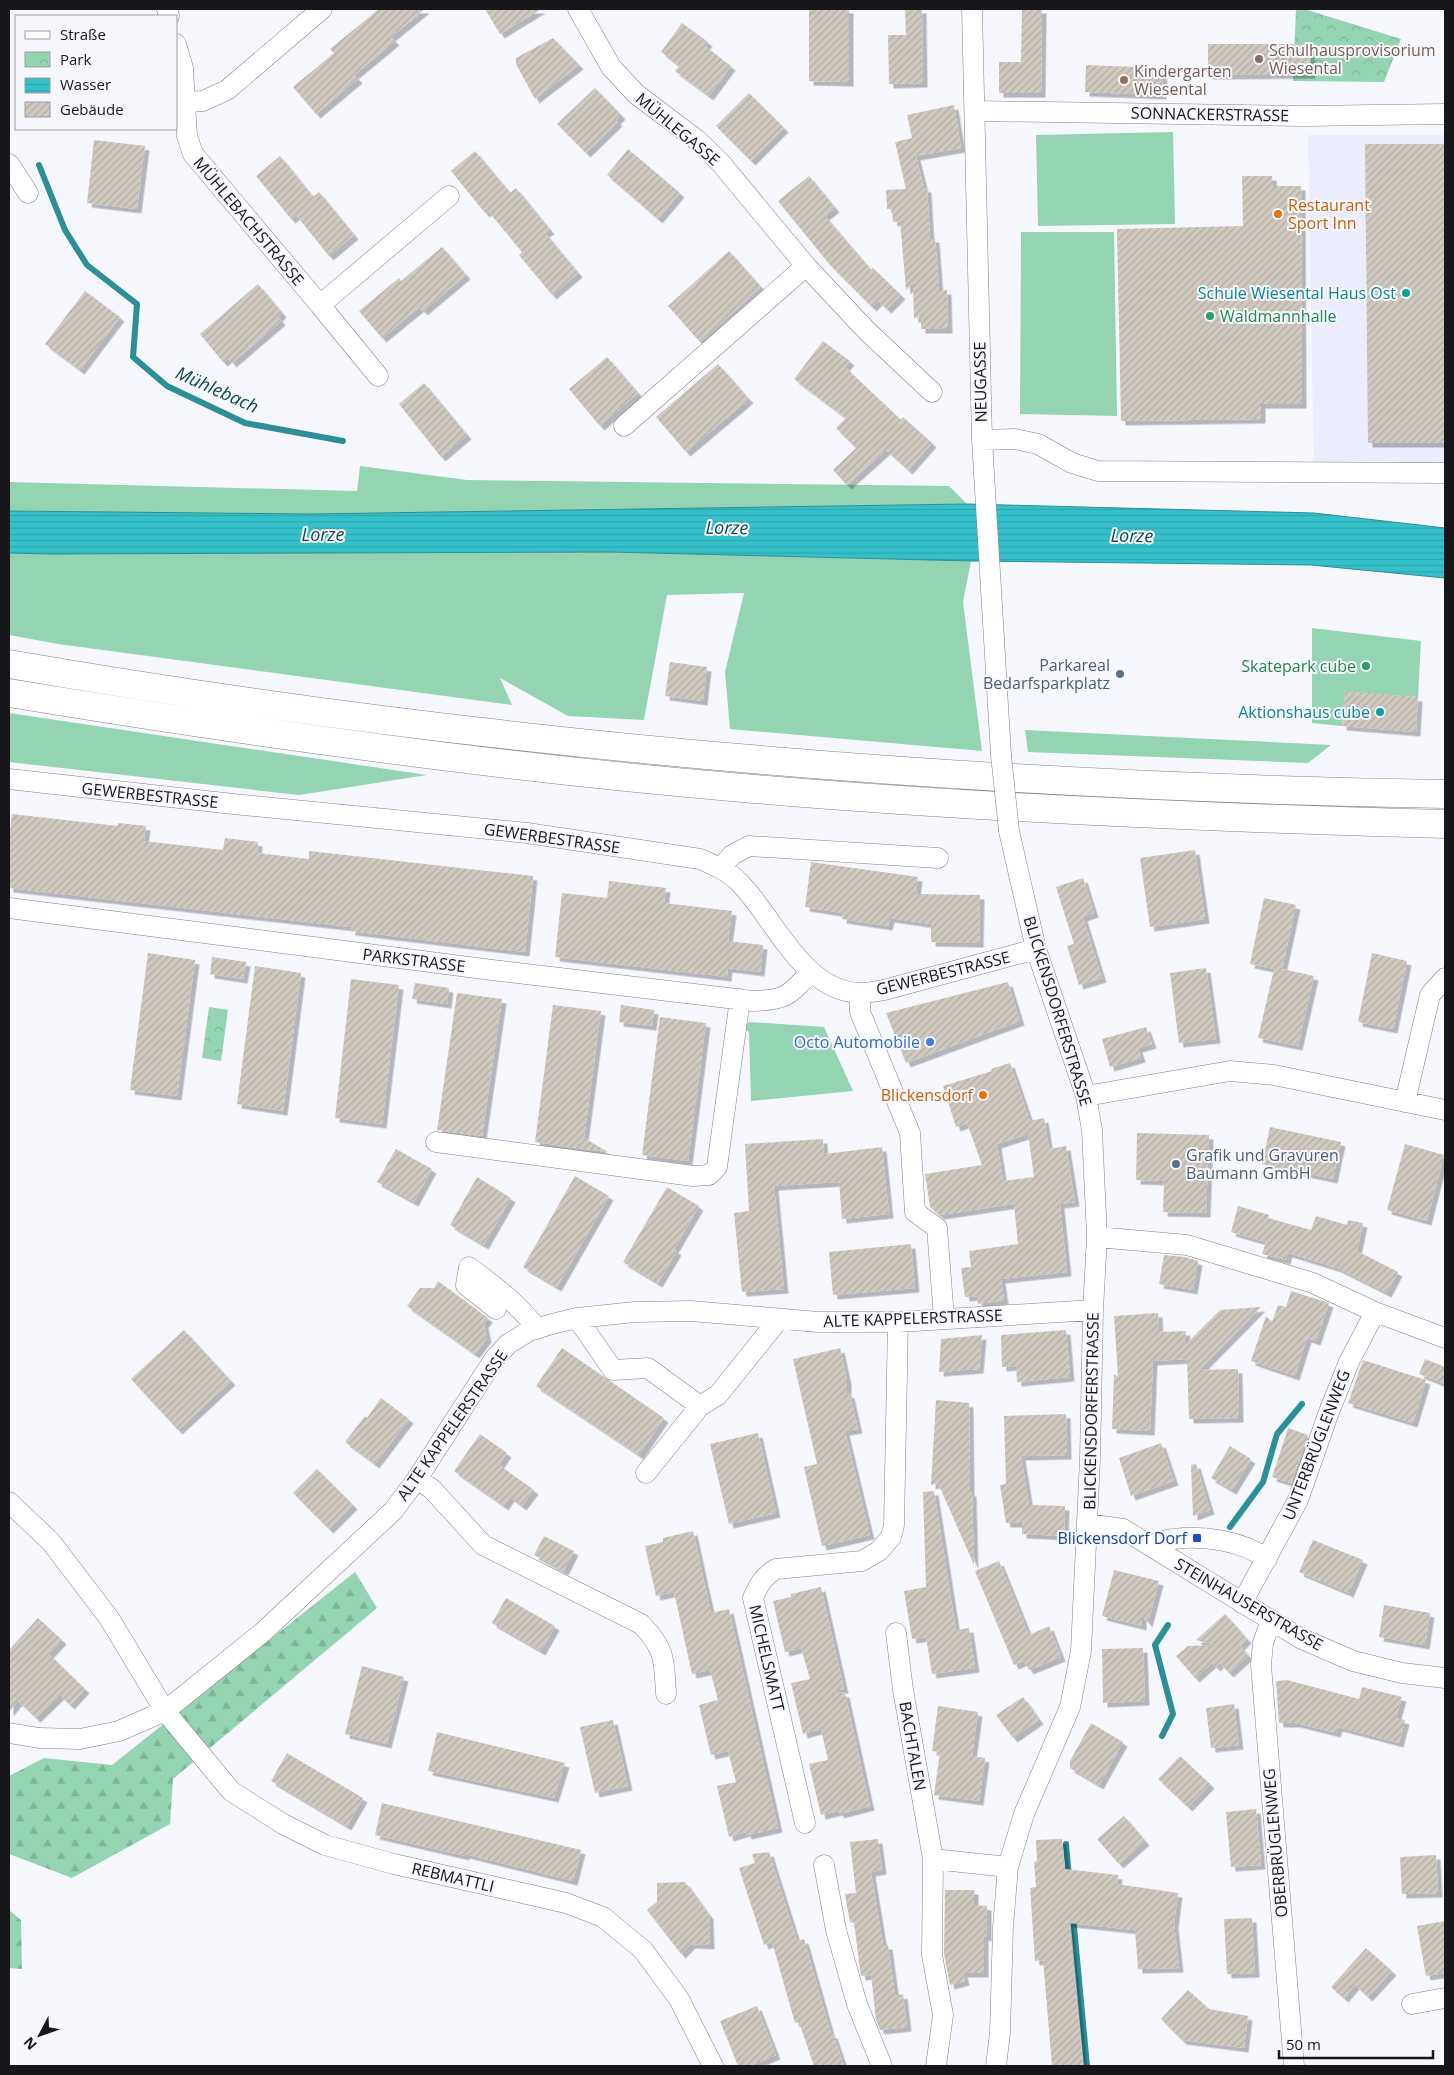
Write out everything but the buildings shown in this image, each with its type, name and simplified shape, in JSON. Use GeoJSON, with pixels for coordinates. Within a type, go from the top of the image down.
{"type":"FeatureCollection","features":[{"type":"Feature","properties":{"kind":"highway"},"geometry":{"type":"LineString","coordinates":[[9,664],[312,710],[557,741],[704,755],[925,773],[1079,782],[1240,789],[1445,794]]}},
{"type":"Feature","properties":{"kind":"highway"},"geometry":{"type":"LineString","coordinates":[[9,693],[305,739],[739,788],[1070,811],[1445,824]]}},
{"type":"Feature","properties":{"kind":"street"},"geometry":{"type":"LineString","coordinates":[[186,102],[204,101],[226,90],[322,9]]}},
{"type":"Feature","properties":{"kind":"street","name":"MÜHLEGASSE"},"geometry":{"type":"LineString","coordinates":[[578,9],[611,67],[636,94],[696,140],[719,162],[806,266],[866,330],[932,392]]}},
{"type":"Feature","properties":{"kind":"street","name":"NEUGASSE"},"geometry":{"type":"LineString","coordinates":[[972,9],[982,440],[1001,755]]}},
{"type":"Feature","properties":{"kind":"street","name":"MÜHLEBACHSTRASSE"},"geometry":{"type":"LineString","coordinates":[[178,51],[183,68],[186,136],[193,154],[378,376]]}},
{"type":"Feature","properties":{"kind":"street","name":"SONNACKERSTRASSE"},"geometry":{"type":"LineString","coordinates":[[974,111],[1304,116],[1445,114]]}},
{"type":"Feature","properties":{"kind":"street"},"geometry":{"type":"LineString","coordinates":[[9,164],[28,193]]}},
{"type":"Feature","properties":{"kind":"street"},"geometry":{"type":"LineString","coordinates":[[320,305],[449,196]]}},
{"type":"Feature","properties":{"kind":"street"},"geometry":{"type":"LineString","coordinates":[[624,426],[806,266]]}},
{"type":"Feature","properties":{"kind":"street"},"geometry":{"type":"LineString","coordinates":[[982,440],[1015,439],[1038,444],[1072,463],[1098,471],[1445,473]]}},
{"type":"Feature","properties":{"kind":"street","name":"BLICKENSDORFERSTRASSE"},"geometry":{"type":"LineString","coordinates":[[996,2066],[1000,2033],[1002,1927],[1008,1867],[1024,1814],[1070,1707],[1081,1651],[1088,1524],[1093,1310],[1097,1238],[1092,1130],[1086,1096],[1036,950],[1009,830],[1001,755]]}},
{"type":"Feature","properties":{"kind":"street","name":"GEWERBESTRASSE"},"geometry":{"type":"LineString","coordinates":[[9,779],[233,804],[527,832],[700,859],[721,868],[739,883],[810,973],[832,986],[860,993],[884,990],[1036,950]]}},
{"type":"Feature","properties":{"kind":"street"},"geometry":{"type":"LineString","coordinates":[[721,868],[732,855],[749,846],[938,858]]}},
{"type":"Feature","properties":{"kind":"street","name":"PARKSTRASSE"},"geometry":{"type":"LineString","coordinates":[[9,908],[492,970],[740,999],[776,1000],[793,991],[810,973]]}},
{"type":"Feature","properties":{"kind":"street"},"geometry":{"type":"LineString","coordinates":[[1405,1102],[1430,995],[1445,978]]}},
{"type":"Feature","properties":{"kind":"street"},"geometry":{"type":"LineString","coordinates":[[860,993],[860,1012],[910,1133],[915,1212],[937,1228],[944,1318]]}},
{"type":"Feature","properties":{"kind":"street"},"geometry":{"type":"LineString","coordinates":[[436,1142],[693,1176],[709,1175],[717,1167],[740,999]]}},
{"type":"Feature","properties":{"kind":"street"},"geometry":{"type":"LineString","coordinates":[[1086,1096],[1230,1071],[1274,1075],[1445,1110]]}},
{"type":"Feature","properties":{"kind":"street"},"geometry":{"type":"LineString","coordinates":[[1097,1238],[1187,1245],[1313,1283],[1375,1312],[1445,1338]]}},
{"type":"Feature","properties":{"kind":"street"},"geometry":{"type":"LineString","coordinates":[[496,1309],[466,1285],[469,1267],[508,1297],[525,1313],[537,1329]]}},
{"type":"Feature","properties":{"kind":"street","name":"ALTE KAPPELERSTRASSE"},"geometry":{"type":"LineString","coordinates":[[9,1733],[38,1738],[80,1739],[119,1731],[165,1711],[263,1632],[393,1511],[417,1479],[495,1358],[508,1344],[529,1331],[577,1318],[634,1312],[691,1311],[818,1322],[898,1322],[1093,1310]]}},
{"type":"Feature","properties":{"kind":"street","name":"UNTERBRÜGLENWEG"},"geometry":{"type":"LineString","coordinates":[[1242,1603],[1298,1500],[1349,1362],[1375,1312]]}},
{"type":"Feature","properties":{"kind":"street"},"geometry":{"type":"LineString","coordinates":[[577,1318],[613,1370],[648,1368],[700,1406]]}},
{"type":"Feature","properties":{"kind":"street"},"geometry":{"type":"LineString","coordinates":[[646,1473],[700,1406],[718,1395],[779,1319]]}},
{"type":"Feature","properties":{"kind":"street","name":"MICHELSMATT"},"geometry":{"type":"LineString","coordinates":[[805,1823],[754,1598],[759,1584],[766,1575],[776,1570],[862,1561],[879,1550],[890,1537],[894,1525],[898,1322]]}},
{"type":"Feature","properties":{"kind":"street"},"geometry":{"type":"LineString","coordinates":[[417,1479],[432,1489],[483,1545],[641,1624],[656,1639],[664,1659],[666,1694]]}},
{"type":"Feature","properties":{"kind":"street","name":"REBMATTLI"},"geometry":{"type":"LineString","coordinates":[[9,1502],[51,1542],[109,1618],[165,1711],[231,1791],[283,1824],[326,1845],[394,1864],[566,1903],[603,1917],[643,1950],[674,1992],[713,2066]]}},
{"type":"Feature","properties":{"kind":"street","name":"STEINHAUSERSTRASSE"},"geometry":{"type":"LineString","coordinates":[[1088,1524],[1123,1529],[1300,1638],[1353,1661],[1402,1673],[1445,1678]]}},
{"type":"Feature","properties":{"kind":"street"},"geometry":{"type":"LineString","coordinates":[[1152,1546],[1173,1538],[1197,1538],[1225,1542],[1251,1549],[1267,1560]]}},
{"type":"Feature","properties":{"kind":"street","name":"OBERBRÜGLENWEG"},"geometry":{"type":"LineString","coordinates":[[1271,1620],[1263,1643],[1261,1664],[1294,2066]]}},
{"type":"Feature","properties":{"kind":"street","name":"BACHTALEN"},"geometry":{"type":"LineString","coordinates":[[896,1632],[903,1690],[933,1859],[932,1955],[942,2015],[936,2066]]}},
{"type":"Feature","properties":{"kind":"street"},"geometry":{"type":"LineString","coordinates":[[933,1859],[1008,1867]]}},
{"type":"Feature","properties":{"kind":"street"},"geometry":{"type":"LineString","coordinates":[[824,1865],[836,1930],[857,2004],[882,2066]]}},
{"type":"Feature","properties":{"kind":"street"},"geometry":{"type":"LineString","coordinates":[[1412,2004],[1445,1998]]}},
{"type":"Feature","properties":{"kind":"shaded area"},"geometry":{"type":"Polygon","coordinates":[[[1308,135],[1445,135],[1445,475],[1314,471],[1308,135]]]}},
{"type":"Feature","properties":{"kind":"green space"},"geometry":{"type":"Polygon","coordinates":[[[1296,9],[1304,9],[1401,39],[1384,82],[1293,81],[1296,9]]]}},
{"type":"Feature","properties":{"kind":"green space"},"geometry":{"type":"Polygon","coordinates":[[[1173,132],[1175,224],[1038,226],[1036,135],[1173,132]]]}},
{"type":"Feature","properties":{"kind":"green space"},"geometry":{"type":"Polygon","coordinates":[[[1021,232],[1114,232],[1117,416],[1020,414],[1021,232]]]}},
{"type":"Feature","properties":{"kind":"green space"},"geometry":{"type":"Polygon","coordinates":[[[360,466],[467,480],[949,486],[967,504],[311,514],[9,511],[9,482],[357,491],[360,466]]]}},
{"type":"Feature","properties":{"kind":"green space"},"geometry":{"type":"Polygon","coordinates":[[[610,552],[971,561],[963,602],[982,751],[730,729],[725,672],[744,593],[667,595],[644,720],[568,716],[500,678],[512,705],[58,644],[9,635],[9,553],[610,552]]]}},
{"type":"Feature","properties":{"kind":"green space","name":"Skatepark cube"},"geometry":{"type":"Polygon","coordinates":[[[1312,628],[1421,641],[1418,697],[1345,692],[1342,726],[1312,723],[1312,628]]]}},
{"type":"Feature","properties":{"kind":"green space"},"geometry":{"type":"Polygon","coordinates":[[[9,713],[427,775],[299,795],[9,762],[9,713]]]}},
{"type":"Feature","properties":{"kind":"green space"},"geometry":{"type":"Polygon","coordinates":[[[1025,730],[1331,745],[1308,763],[1028,752],[1025,730]]]}},
{"type":"Feature","properties":{"kind":"green space"},"geometry":{"type":"Polygon","coordinates":[[[209,1007],[228,1010],[221,1061],[202,1058],[209,1007]]]}},
{"type":"Feature","properties":{"kind":"green space"},"geometry":{"type":"Polygon","coordinates":[[[749,1022],[824,1027],[853,1091],[751,1101],[749,1032],[744,1028],[749,1022]]]}},
{"type":"Feature","properties":{"kind":"green space"},"geometry":{"type":"Polygon","coordinates":[[[355,1572],[377,1608],[173,1779],[170,1824],[72,1878],[9,1854],[9,1776],[44,1758],[112,1765],[355,1572]]]}},
{"type":"Feature","properties":{"kind":"green space"},"geometry":{"type":"Polygon","coordinates":[[[9,1910],[21,1920],[22,1969],[9,1968],[9,1910]]]}},
{"type":"Feature","properties":{"kind":"water","name":"Lorze"},"geometry":{"type":"Polygon","coordinates":[[[967,504],[1314,513],[1445,528],[1445,578],[1311,565],[971,561],[610,552],[9,553],[9,511],[311,514],[967,504]]]}},
{"type":"Feature","properties":{"kind":"waterway","name":"Mühlebach"},"geometry":{"type":"LineString","coordinates":[[39,165],[65,230],[87,265],[137,304],[133,357],[167,386],[245,423],[343,441]]}},
{"type":"Feature","properties":{"kind":"waterway"},"geometry":{"type":"LineString","coordinates":[[1230,1527],[1263,1482],[1277,1434],[1302,1404]]}},
{"type":"Feature","properties":{"kind":"waterway"},"geometry":{"type":"LineString","coordinates":[[1162,1736],[1173,1714],[1155,1645],[1168,1625]]}},
{"type":"Feature","properties":{"kind":"waterway"},"geometry":{"type":"LineString","coordinates":[[1066,1844],[1069,1876]]}},
{"type":"Feature","properties":{"kind":"waterway"},"geometry":{"type":"LineString","coordinates":[[1073,1916],[1087,2066]]}},
{"type":"Feature","properties":{"kind":"place","name":"Schulhausprovisorium Wiesental"},"geometry":{"type":"Point","coordinates":[1259,59]}},
{"type":"Feature","properties":{"kind":"place","name":"Kindergarten Wiesental"},"geometry":{"type":"Point","coordinates":[1124,80]}},
{"type":"Feature","properties":{"kind":"place","name":"Restaurant Sport Inn"},"geometry":{"type":"Point","coordinates":[1278,214]}},
{"type":"Feature","properties":{"kind":"place","name":"Schule Wiesental Haus Ost"},"geometry":{"type":"Point","coordinates":[1406,293]}},
{"type":"Feature","properties":{"kind":"place","name":"Waldmannhalle"},"geometry":{"type":"Point","coordinates":[1210,316]}},
{"type":"Feature","properties":{"kind":"place","name":"Skatepark cube"},"geometry":{"type":"Point","coordinates":[1366,666]}},
{"type":"Feature","properties":{"kind":"place","name":"Parkareal Bedarfsparkplatz"},"geometry":{"type":"Point","coordinates":[1120,674]}},
{"type":"Feature","properties":{"kind":"place","name":"Aktionshaus cube"},"geometry":{"type":"Point","coordinates":[1380,712]}},
{"type":"Feature","properties":{"kind":"place","name":"Octo Automobile"},"geometry":{"type":"Point","coordinates":[930,1042]}},
{"type":"Feature","properties":{"kind":"place","name":"Blickensdorf"},"geometry":{"type":"Point","coordinates":[983,1095]}},
{"type":"Feature","properties":{"kind":"place","name":"Grafik und Gravuren Baumann GmbH"},"geometry":{"type":"Point","coordinates":[1176,1164]}},
{"type":"Feature","properties":{"kind":"place","name":"Blickensdorf Dorf"},"geometry":{"type":"Point","coordinates":[1197,1538]}}]}
